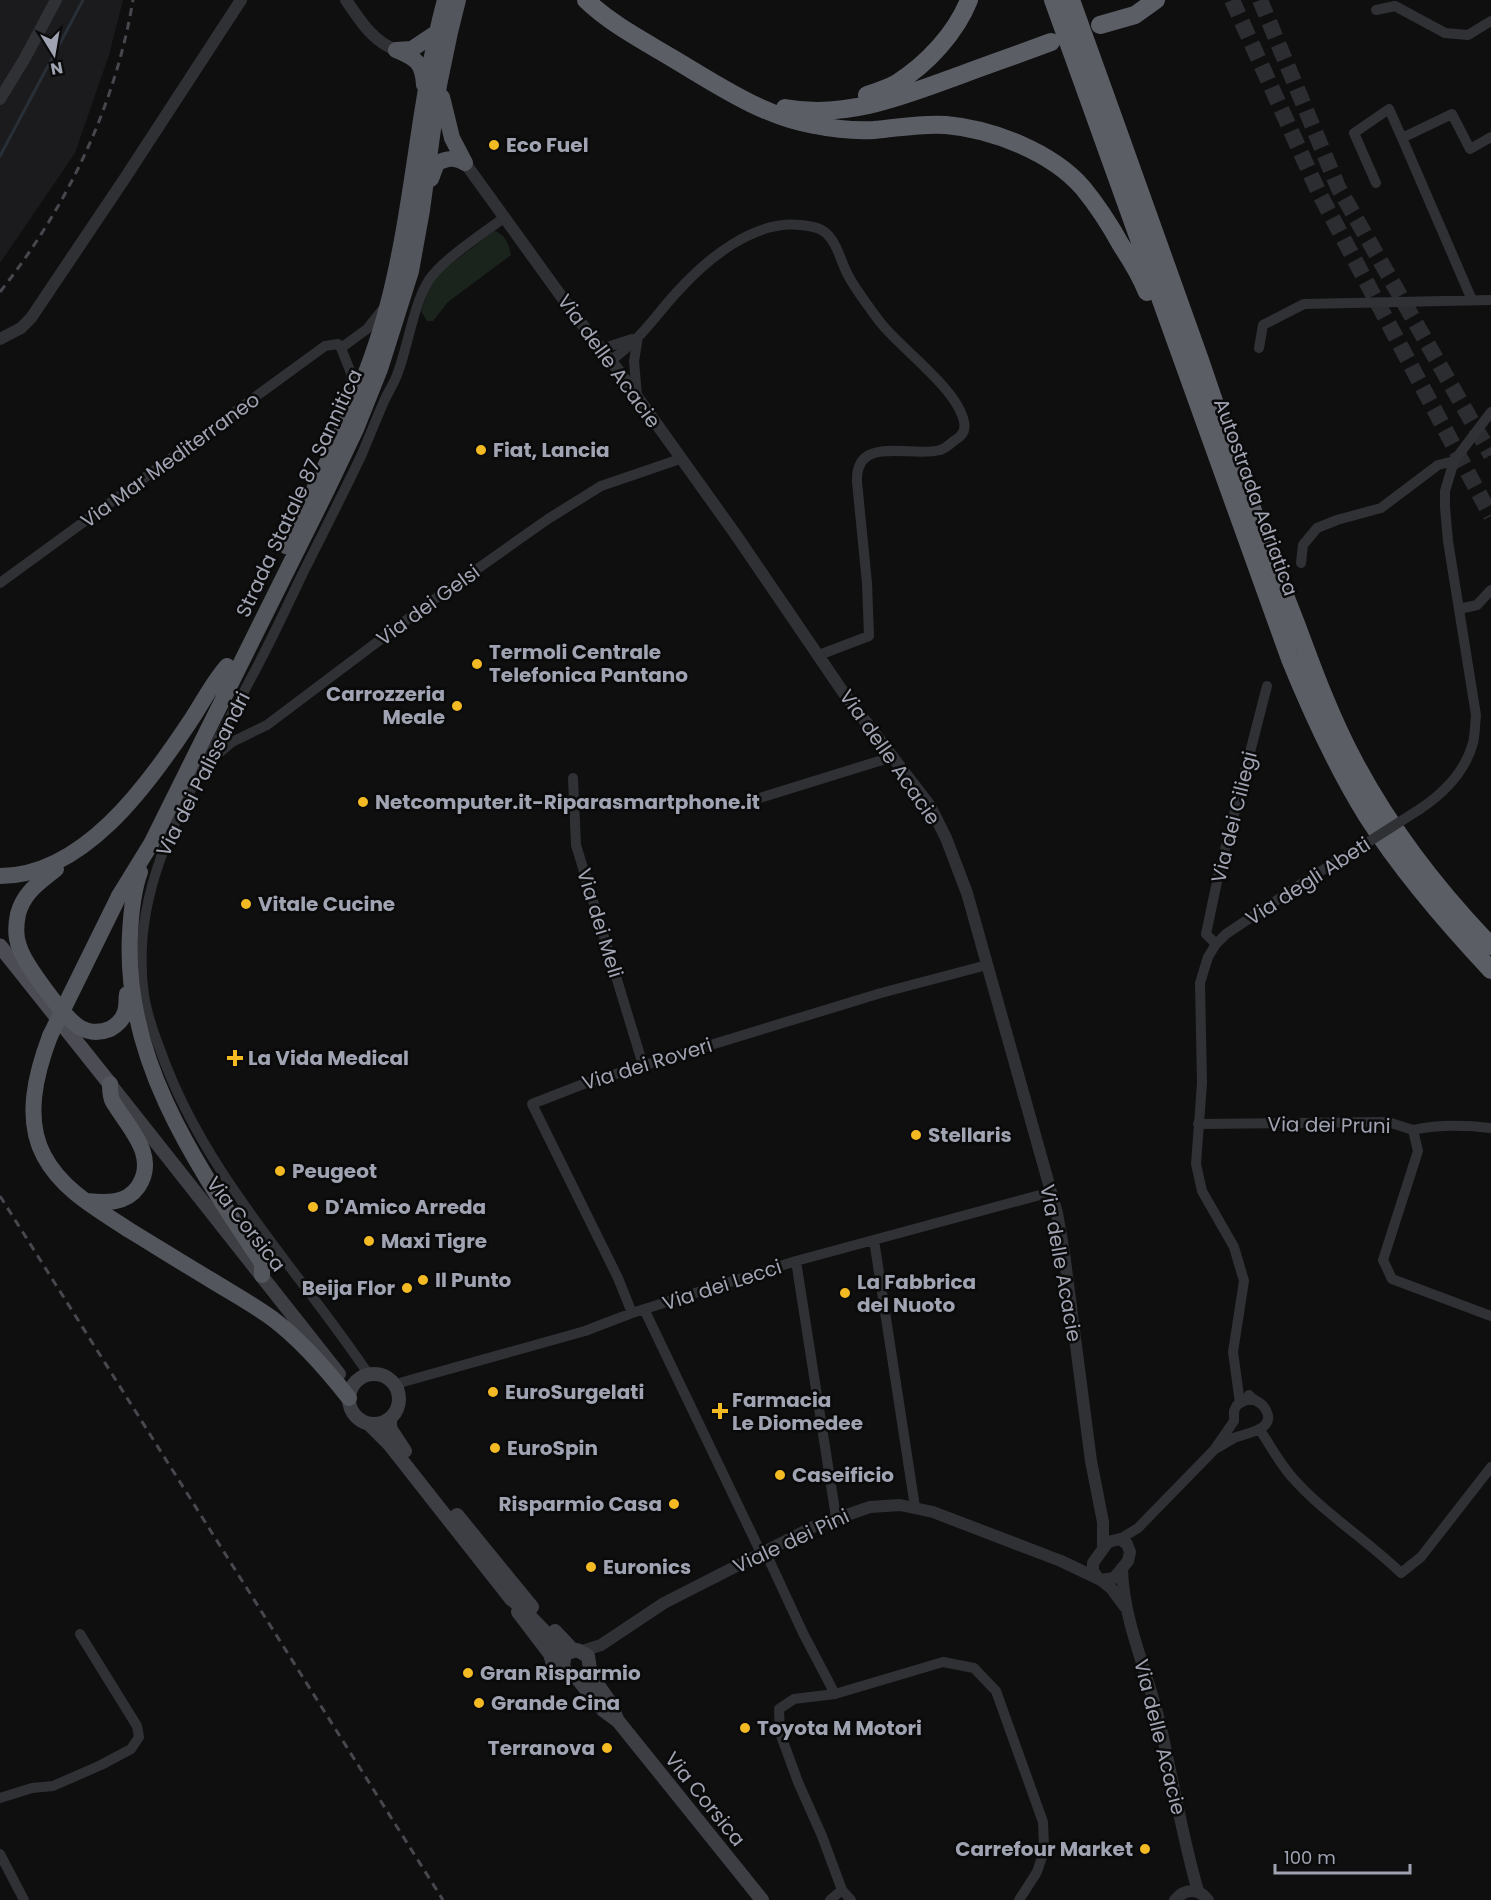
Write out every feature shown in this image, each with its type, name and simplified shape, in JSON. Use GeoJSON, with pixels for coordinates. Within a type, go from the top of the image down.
{"type":"FeatureCollection","features":[{"type":"Feature","properties":{"kind":"highway","name":"Strada Statale 87 Sannitica"},"geometry":{"type":"LineString","coordinates":[[227,666],[352,409],[368,368],[388,303],[401,245],[424,98],[436,33],[445,0]]}},
{"type":"Feature","properties":{"kind":"highway","name":"Strada Statale 87 Sannitica"},"geometry":{"type":"LineString","coordinates":[[151,844],[327,490],[380,369],[411,271],[440,85],[458,0]]}},
{"type":"Feature","properties":{"kind":"highway"},"geometry":{"type":"LineString","coordinates":[[586,0],[616,25],[744,95],[806,111],[874,104],[928,87],[1051,42]]}},
{"type":"Feature","properties":{"kind":"highway"},"geometry":{"type":"LineString","coordinates":[[599,0],[779,116],[813,125],[843,129],[872,130],[945,124],[992,134],[1023,145],[1050,161],[1082,187],[1141,278],[1208,451],[1248,542]]}},
{"type":"Feature","properties":{"kind":"highway"},"geometry":{"type":"LineString","coordinates":[[744,95],[801,105],[853,100],[896,83],[919,66],[955,27],[969,0]]}},
{"type":"Feature","properties":{"kind":"highway","name":"Autostrada Adriatica"},"geometry":{"type":"LineString","coordinates":[[1053,0],[1290,659],[1315,720],[1368,817],[1416,884],[1491,970]]}},
{"type":"Feature","properties":{"kind":"highway","name":"Autostrada Adriatica"},"geometry":{"type":"LineString","coordinates":[[1071,0],[1165,259],[1222,426],[1283,592],[1330,710],[1349,752],[1417,860],[1458,911],[1491,946]]}},
{"type":"Feature","properties":{"kind":"highway"},"geometry":{"type":"LineString","coordinates":[[1082,0],[1133,150],[1165,259]]}},
{"type":"Feature","properties":{"kind":"highway"},"geometry":{"type":"LineString","coordinates":[[1100,26],[1135,15],[1156,0]]}},
{"type":"Feature","properties":{"kind":"highway"},"geometry":{"type":"LineString","coordinates":[[396,50],[412,49],[436,33]]}},
{"type":"Feature","properties":{"kind":"highway"},"geometry":{"type":"LineString","coordinates":[[396,50],[414,57],[424,72],[424,98]]}},
{"type":"Feature","properties":{"kind":"highway"},"geometry":{"type":"LineString","coordinates":[[440,85],[452,138],[465,164]]}},
{"type":"Feature","properties":{"kind":"highway"},"geometry":{"type":"LineString","coordinates":[[422,210],[437,163],[447,159],[456,159],[465,164]]}},
{"type":"Feature","properties":{"kind":"highway"},"geometry":{"type":"LineString","coordinates":[[0,876],[29,873],[60,860],[100,832],[136,795],[176,744],[227,666]]}},
{"type":"Feature","properties":{"kind":"highway"},"geometry":{"type":"LineString","coordinates":[[227,666],[223,679],[50,1036],[41,1060],[35,1088],[34,1120],[37,1140],[44,1156],[59,1178],[86,1201],[274,1320],[350,1393]]}},
{"type":"Feature","properties":{"kind":"highway"},"geometry":{"type":"LineString","coordinates":[[119,896],[151,844]]}},
{"type":"Feature","properties":{"kind":"highway"},"geometry":{"type":"LineString","coordinates":[[151,844],[138,877],[132,911],[130,978],[137,1021],[149,1064],[167,1106],[208,1181],[262,1263],[262,1275]]}},
{"type":"Feature","properties":{"kind":"highway"},"geometry":{"type":"LineString","coordinates":[[60,860],[55,870],[28,892],[20,909],[17,941],[25,961],[73,1022],[88,1031],[105,1031],[113,1028],[123,1018],[130,978]]}},
{"type":"Feature","properties":{"kind":"highway"},"geometry":{"type":"LineString","coordinates":[[86,1201],[108,1203],[120,1200],[136,1190],[144,1174],[145,1166],[141,1146],[112,1100],[110,1084]]}},
{"type":"Feature","properties":{"kind":"main road"},"geometry":{"type":"LineString","coordinates":[[0,946],[110,1084]]}},
{"type":"Feature","properties":{"kind":"main road","name":"Via Corsica"},"geometry":{"type":"LineString","coordinates":[[110,1084],[262,1275],[350,1393],[353,1413],[369,1424],[389,1444],[511,1599],[545,1630],[557,1646],[589,1659],[591,1675],[610,1702],[618,1721]]}},
{"type":"Feature","properties":{"kind":"main road"},"geometry":{"type":"LineString","coordinates":[[350,1393],[358,1380],[369,1375],[383,1376],[395,1386],[398,1393],[398,1406],[390,1419],[378,1424],[369,1424]]}},
{"type":"Feature","properties":{"kind":"main road","name":"Via Corsica"},"geometry":{"type":"LineString","coordinates":[[390,1419],[390,1428],[396,1439],[528,1603],[573,1653]]}},
{"type":"Feature","properties":{"kind":"main road"},"geometry":{"type":"LineString","coordinates":[[511,1599],[530,1630],[550,1654],[555,1671]]}},
{"type":"Feature","properties":{"kind":"main road","name":"Via Corsica"},"geometry":{"type":"LineString","coordinates":[[573,1653],[565,1670],[576,1677],[603,1710],[618,1721],[762,1900]]}},
{"type":"Feature","properties":{"kind":"main road"},"geometry":{"type":"LineString","coordinates":[[576,1677],[584,1674],[589,1668]]}},
{"type":"Feature","properties":{"kind":"street"},"geometry":{"type":"LineString","coordinates":[[0,99],[41,31],[56,0]]}},
{"type":"Feature","properties":{"kind":"street"},"geometry":{"type":"LineString","coordinates":[[0,339],[21,328],[31,318],[241,0]]}},
{"type":"Feature","properties":{"kind":"street"},"geometry":{"type":"LineString","coordinates":[[346,0],[374,38],[396,50]]}},
{"type":"Feature","properties":{"kind":"street"},"geometry":{"type":"LineString","coordinates":[[1376,10],[1395,6],[1445,33],[1468,35],[1491,21]]}},
{"type":"Feature","properties":{"kind":"street"},"geometry":{"type":"LineString","coordinates":[[1377,183],[1354,133],[1389,109],[1472,300]]}},
{"type":"Feature","properties":{"kind":"street"},"geometry":{"type":"LineString","coordinates":[[1402,138],[1452,114],[1470,150],[1491,137]]}},
{"type":"Feature","properties":{"kind":"street","name":"Via delle Acacie"},"geometry":{"type":"LineString","coordinates":[[465,164],[614,365],[892,757],[930,806],[946,838],[967,893],[1051,1192],[1064,1253],[1091,1461],[1103,1522],[1103,1549]]}},
{"type":"Feature","properties":{"kind":"street","name":"Via dei Palissandri"},"geometry":{"type":"LineString","coordinates":[[369,1375],[339,1329],[296,1275],[206,1149],[172,1084],[156,1040],[145,999],[141,966],[142,934],[155,871],[167,840],[262,658],[362,454],[397,375],[425,286],[439,268],[505,217]]}},
{"type":"Feature","properties":{"kind":"street"},"geometry":{"type":"LineString","coordinates":[[614,365],[678,291],[705,265],[751,235],[776,226],[792,224],[814,227],[824,231],[830,237],[848,276],[888,331],[954,399],[964,419],[965,428],[962,436],[940,450],[873,453],[861,459],[856,470],[867,583],[868,636],[819,655]]}},
{"type":"Feature","properties":{"kind":"street"},"geometry":{"type":"LineString","coordinates":[[1259,348],[1263,325],[1304,304],[1491,300]]}},
{"type":"Feature","properties":{"kind":"street"},"geometry":{"type":"LineString","coordinates":[[352,409],[351,373],[341,348],[367,329],[388,303]]}},
{"type":"Feature","properties":{"kind":"street"},"geometry":{"type":"LineString","coordinates":[[601,349],[638,337]]}},
{"type":"Feature","properties":{"kind":"street"},"geometry":{"type":"LineString","coordinates":[[637,397],[634,361],[638,337]]}},
{"type":"Feature","properties":{"kind":"street","name":"Via Mar Mediterraneo"},"geometry":{"type":"LineString","coordinates":[[0,583],[325,346],[338,344],[341,348]]}},
{"type":"Feature","properties":{"kind":"street"},"geometry":{"type":"LineString","coordinates":[[614,365],[634,361]]}},
{"type":"Feature","properties":{"kind":"street","name":"Via degli Abeti"},"geometry":{"type":"LineString","coordinates":[[1122,1542],[1214,1450],[1234,1420],[1234,1411],[1240,1403],[1239,1382],[1233,1352],[1244,1281],[1238,1257],[1214,1215],[1197,1177],[1196,1164],[1202,1083],[1200,983],[1208,957],[1226,934],[1420,809],[1446,789],[1463,767],[1473,743],[1476,715],[1445,507],[1449,476],[1454,461],[1491,412]]}},
{"type":"Feature","properties":{"kind":"street","name":"Via dei Gelsi"},"geometry":{"type":"LineString","coordinates":[[196,783],[211,760],[232,742],[267,725],[420,610],[548,519],[601,486],[680,459]]}},
{"type":"Feature","properties":{"kind":"street"},"geometry":{"type":"LineString","coordinates":[[1301,562],[1304,545],[1317,528],[1381,508],[1438,465],[1454,461]]}},
{"type":"Feature","properties":{"kind":"street"},"geometry":{"type":"LineString","coordinates":[[1459,609],[1477,605],[1491,590]]}},
{"type":"Feature","properties":{"kind":"street","name":"Via dei Ciliegi"},"geometry":{"type":"LineString","coordinates":[[1216,944],[1206,934],[1218,877],[1267,686]]}},
{"type":"Feature","properties":{"kind":"street"},"geometry":{"type":"LineString","coordinates":[[750,801],[892,757]]}},
{"type":"Feature","properties":{"kind":"street","name":"Via dei Meli"},"geometry":{"type":"LineString","coordinates":[[573,778],[576,845],[643,1065]]}},
{"type":"Feature","properties":{"kind":"street","name":"Via dei Roveri"},"geometry":{"type":"LineString","coordinates":[[632,1313],[618,1278],[532,1104],[586,1083],[643,1065],[873,995],[987,965]]}},
{"type":"Feature","properties":{"kind":"street","name":"Via dei Pruni"},"geometry":{"type":"LineString","coordinates":[[1198,1124],[1388,1122],[1413,1130],[1418,1151],[1383,1260],[1392,1279],[1491,1316]]}},
{"type":"Feature","properties":{"kind":"street"},"geometry":{"type":"LineString","coordinates":[[1413,1130],[1428,1126],[1470,1125],[1491,1128]]}},
{"type":"Feature","properties":{"kind":"street","name":"Via dei Lecci"},"geometry":{"type":"LineString","coordinates":[[395,1386],[565,1337],[644,1309],[796,1261],[1051,1192]]}},
{"type":"Feature","properties":{"kind":"street"},"geometry":{"type":"LineString","coordinates":[[874,1240],[915,1507]]}},
{"type":"Feature","properties":{"kind":"street"},"geometry":{"type":"LineString","coordinates":[[796,1261],[836,1517]]}},
{"type":"Feature","properties":{"kind":"street"},"geometry":{"type":"LineString","coordinates":[[644,1309],[835,1694]]}},
{"type":"Feature","properties":{"kind":"street","name":"Via degli Abeti"},"geometry":{"type":"LineString","coordinates":[[1214,1450],[1234,1438],[1260,1430],[1266,1422],[1266,1412],[1261,1404],[1252,1400],[1239,1382]]}},
{"type":"Feature","properties":{"kind":"street"},"geometry":{"type":"LineString","coordinates":[[1240,1403],[1252,1400]]}},
{"type":"Feature","properties":{"kind":"street"},"geometry":{"type":"LineString","coordinates":[[1234,1420],[1239,1429],[1248,1433]]}},
{"type":"Feature","properties":{"kind":"street"},"geometry":{"type":"LineString","coordinates":[[1260,1430],[1290,1475],[1340,1522],[1363,1542],[1379,1552],[1401,1573],[1421,1557],[1491,1467]]}},
{"type":"Feature","properties":{"kind":"street","name":"Viale dei Pini"},"geometry":{"type":"LineString","coordinates":[[573,1653],[601,1645],[647,1613],[763,1552],[836,1517],[870,1507],[900,1505],[933,1512],[1061,1561],[1099,1579]]}},
{"type":"Feature","properties":{"kind":"street","name":"Via delle Acacie"},"geometry":{"type":"LineString","coordinates":[[1103,1522],[1122,1542]]}},
{"type":"Feature","properties":{"kind":"street"},"geometry":{"type":"LineString","coordinates":[[1108,1542],[1122,1542],[1130,1557],[1114,1578],[1099,1579],[1093,1571],[1095,1559],[1108,1542]]}},
{"type":"Feature","properties":{"kind":"street","name":"Viale dei Pini"},"geometry":{"type":"LineString","coordinates":[[1061,1561],[1077,1562],[1095,1559]]}},
{"type":"Feature","properties":{"kind":"street","name":"Via delle Acacie"},"geometry":{"type":"LineString","coordinates":[[1122,1568],[1128,1613],[1160,1723],[1189,1862],[1198,1891]]}},
{"type":"Feature","properties":{"kind":"street","name":"Via delle Acacie"},"geometry":{"type":"LineString","coordinates":[[1099,1579],[1111,1588],[1128,1613]]}},
{"type":"Feature","properties":{"kind":"street"},"geometry":{"type":"LineString","coordinates":[[0,1798],[32,1788],[53,1786],[130,1749],[139,1737],[137,1726],[80,1634]]}},
{"type":"Feature","properties":{"kind":"street","name":"Viale dei Pini"},"geometry":{"type":"LineString","coordinates":[[589,1668],[601,1645]]}},
{"type":"Feature","properties":{"kind":"street"},"geometry":{"type":"LineString","coordinates":[[852,1900],[842,1890],[780,1733],[780,1709],[794,1699],[835,1694],[943,1662],[974,1668],[996,1691],[1043,1822],[1042,1857],[1037,1872],[1019,1900]]}},
{"type":"Feature","properties":{"kind":"street"},"geometry":{"type":"LineString","coordinates":[[0,1854],[24,1900]]}},
{"type":"Feature","properties":{"kind":"street","name":"Via delle Acacie"},"geometry":{"type":"LineString","coordinates":[[1179,1896],[1188,1879],[1189,1862]]}},
{"type":"Feature","properties":{"kind":"street"},"geometry":{"type":"LineString","coordinates":[[831,1900],[842,1890]]}},
{"type":"Feature","properties":{"kind":"street"},"geometry":{"type":"LineString","coordinates":[[1179,1896],[1190,1890],[1198,1891],[1208,1900]]}},
{"type":"Feature","properties":{"kind":"shaded area"},"geometry":{"type":"Polygon","coordinates":[[[0,0],[123,0],[109,55],[75,153],[0,263],[0,0]]]}},
{"type":"Feature","properties":{"kind":"shaded area"},"geometry":{"type":"Polygon","coordinates":[[[494,231],[504,237],[511,255],[448,302],[433,321],[427,321],[421,311],[431,284],[439,273],[494,231]]]}},
{"type":"Feature","properties":{"kind":"waterway"},"geometry":{"type":"LineString","coordinates":[[0,156],[83,0]]}},
{"type":"Feature","properties":{"kind":"tunnel"},"geometry":{"type":"LineString","coordinates":[[1232,0],[1319,193],[1491,516]]}},
{"type":"Feature","properties":{"kind":"tunnel"},"geometry":{"type":"LineString","coordinates":[[1260,0],[1338,187],[1491,455]]}},
{"type":"Feature","properties":{"kind":"railway"},"geometry":{"type":"LineString","coordinates":[[0,292],[47,226],[85,154],[114,79],[133,0]]}},
{"type":"Feature","properties":{"kind":"railway"},"geometry":{"type":"LineString","coordinates":[[0,1196],[443,1900]]}},
{"type":"Feature","properties":{"kind":"place","name":"Eco Fuel"},"geometry":{"type":"Point","coordinates":[494,145]}},
{"type":"Feature","properties":{"kind":"place","name":"Fiat, Lancia"},"geometry":{"type":"Point","coordinates":[481,450]}},
{"type":"Feature","properties":{"kind":"place","name":"Termoli Centrale Telefonica Pantano"},"geometry":{"type":"Point","coordinates":[477,664]}},
{"type":"Feature","properties":{"kind":"place","name":"Carrozzeria Meale"},"geometry":{"type":"Point","coordinates":[457,706]}},
{"type":"Feature","properties":{"kind":"place","name":"Netcomputer.it-Riparasmartphone.it"},"geometry":{"type":"Point","coordinates":[363,802]}},
{"type":"Feature","properties":{"kind":"place","name":"Vitale Cucine"},"geometry":{"type":"Point","coordinates":[246,904]}},
{"type":"Feature","properties":{"kind":"place","name":"La Vida Medical"},"geometry":{"type":"Point","coordinates":[235,1058]}},
{"type":"Feature","properties":{"kind":"place","name":"Stellaris"},"geometry":{"type":"Point","coordinates":[916,1135]}},
{"type":"Feature","properties":{"kind":"place","name":"Peugeot"},"geometry":{"type":"Point","coordinates":[280,1171]}},
{"type":"Feature","properties":{"kind":"place","name":"D'Amico Arreda"},"geometry":{"type":"Point","coordinates":[313,1207]}},
{"type":"Feature","properties":{"kind":"place","name":"Maxi Tigre"},"geometry":{"type":"Point","coordinates":[369,1241]}},
{"type":"Feature","properties":{"kind":"place","name":"Il Punto"},"geometry":{"type":"Point","coordinates":[423,1280]}},
{"type":"Feature","properties":{"kind":"place","name":"Beija Flor"},"geometry":{"type":"Point","coordinates":[407,1288]}},
{"type":"Feature","properties":{"kind":"place","name":"La Fabbrica del Nuoto"},"geometry":{"type":"Point","coordinates":[845,1293]}},
{"type":"Feature","properties":{"kind":"place","name":"EuroSurgelati"},"geometry":{"type":"Point","coordinates":[493,1392]}},
{"type":"Feature","properties":{"kind":"place","name":"Farmacia Le Diomedee"},"geometry":{"type":"Point","coordinates":[720,1411]}},
{"type":"Feature","properties":{"kind":"place","name":"EuroSpin"},"geometry":{"type":"Point","coordinates":[495,1448]}},
{"type":"Feature","properties":{"kind":"place","name":"Caseificio"},"geometry":{"type":"Point","coordinates":[780,1475]}},
{"type":"Feature","properties":{"kind":"place","name":"Risparmio Casa"},"geometry":{"type":"Point","coordinates":[674,1504]}},
{"type":"Feature","properties":{"kind":"place","name":"Euronics"},"geometry":{"type":"Point","coordinates":[591,1567]}},
{"type":"Feature","properties":{"kind":"place","name":"Gran Risparmio"},"geometry":{"type":"Point","coordinates":[468,1673]}},
{"type":"Feature","properties":{"kind":"place","name":"Grande Cina"},"geometry":{"type":"Point","coordinates":[479,1703]}},
{"type":"Feature","properties":{"kind":"place","name":"Toyota M Motori"},"geometry":{"type":"Point","coordinates":[745,1728]}},
{"type":"Feature","properties":{"kind":"place","name":"Terranova"},"geometry":{"type":"Point","coordinates":[607,1748]}},
{"type":"Feature","properties":{"kind":"place","name":"Carrefour Market"},"geometry":{"type":"Point","coordinates":[1145,1849]}}]}
